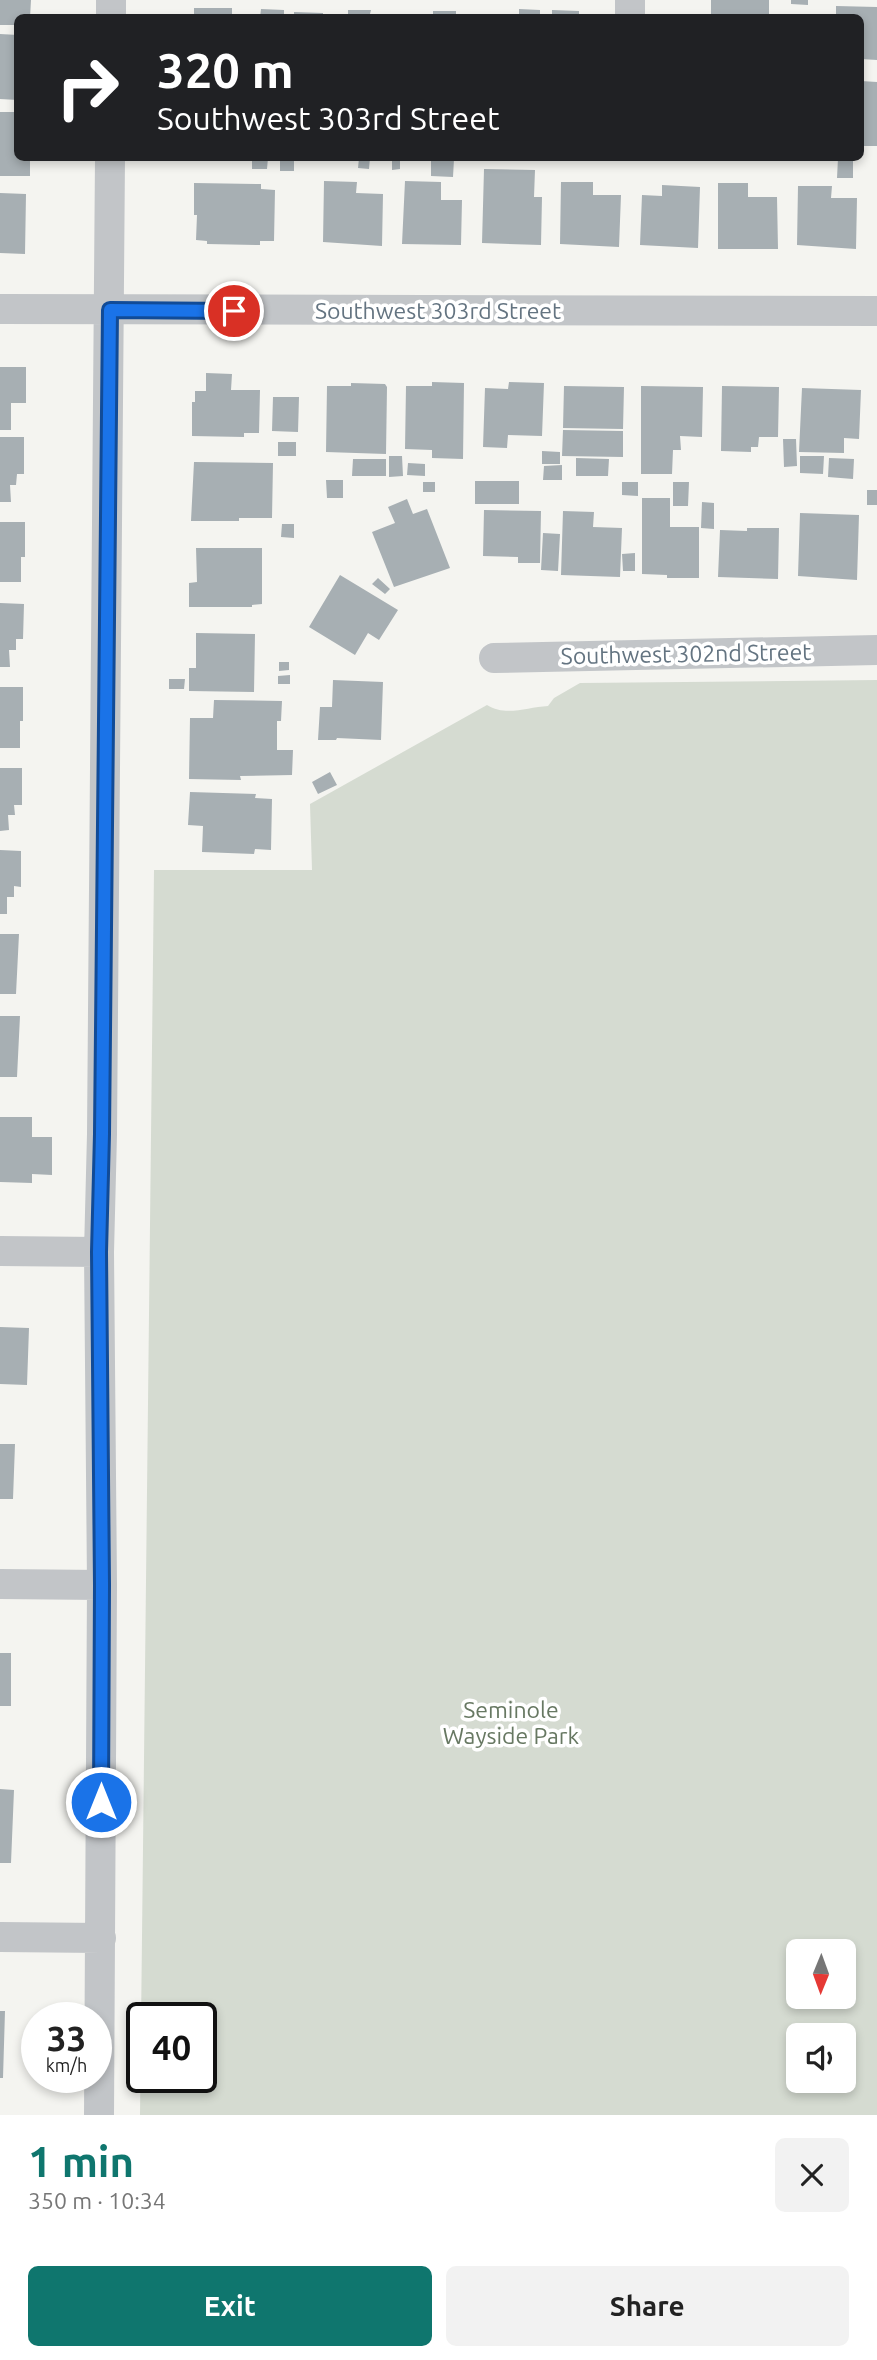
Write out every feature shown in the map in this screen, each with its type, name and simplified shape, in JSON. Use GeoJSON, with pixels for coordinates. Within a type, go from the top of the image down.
{"type":"FeatureCollection","features":[{"type":"Feature","properties":{"kind":"street"},"geometry":{"type":"LineString","coordinates":[[99,2115],[102,1585],[99,1252],[110,161]]}},
{"type":"Feature","properties":{"kind":"street","name":"Southwest 303rd Street"},"geometry":{"type":"LineString","coordinates":[[0,309],[877,311]]}},
{"type":"Feature","properties":{"kind":"street","name":"Southwest 302nd Street"},"geometry":{"type":"LineString","coordinates":[[494,658],[877,650]]}},
{"type":"Feature","properties":{"kind":"street"},"geometry":{"type":"LineString","coordinates":[[0,1251],[99,1252]]}},
{"type":"Feature","properties":{"kind":"street"},"geometry":{"type":"LineString","coordinates":[[0,1584],[102,1585]]}},
{"type":"Feature","properties":{"kind":"street"},"geometry":{"type":"LineString","coordinates":[[0,1937],[101,1938]]}},
{"type":"Feature","properties":{"kind":"green space","name":"Seminole Wayside Park"},"geometry":{"type":"Polygon","coordinates":[[[877,680],[877,2115],[140,2115],[140,2093],[217,2093],[217,2002],[141,2002],[154,870],[312,870],[310,804],[487,705],[509,711],[548,706],[554,698],[580,683],[877,680]]]}},
{"type":"Feature","properties":{"kind":"building"},"geometry":{"type":"Polygon","coordinates":[[[0,0],[31,0],[30,14],[14,14],[14,25],[0,25],[0,0]]]}},
{"type":"Feature","properties":{"kind":"building"},"geometry":{"type":"Polygon","coordinates":[[[711,0],[769,0],[769,14],[711,14],[711,0]]]}},
{"type":"Feature","properties":{"kind":"building"},"geometry":{"type":"Polygon","coordinates":[[[791,0],[808,0],[808,5],[791,4],[791,0]]]}},
{"type":"Feature","properties":{"kind":"building"},"geometry":{"type":"Polygon","coordinates":[[[836,6],[877,7],[877,60],[864,59],[864,14],[836,14],[836,6]]]}},
{"type":"Feature","properties":{"kind":"building"},"geometry":{"type":"Polygon","coordinates":[[[194,8],[232,8],[232,14],[194,14],[194,8]]]}},
{"type":"Feature","properties":{"kind":"building"},"geometry":{"type":"Polygon","coordinates":[[[261,9],[284,10],[284,14],[260,14],[261,9]]]}},
{"type":"Feature","properties":{"kind":"building"},"geometry":{"type":"Polygon","coordinates":[[[519,9],[540,10],[540,14],[519,14],[519,9]]]}},
{"type":"Feature","properties":{"kind":"building"},"geometry":{"type":"Polygon","coordinates":[[[348,10],[371,10],[370,14],[348,14],[348,10]]]}},
{"type":"Feature","properties":{"kind":"building"},"geometry":{"type":"Polygon","coordinates":[[[552,10],[579,11],[579,14],[552,14],[552,10]]]}},
{"type":"Feature","properties":{"kind":"building"},"geometry":{"type":"Polygon","coordinates":[[[433,11],[456,11],[456,14],[433,14],[433,11]]]}},
{"type":"Feature","properties":{"kind":"building"},"geometry":{"type":"Polygon","coordinates":[[[294,12],[323,13],[323,14],[294,12]]]}},
{"type":"Feature","properties":{"kind":"building"},"geometry":{"type":"Polygon","coordinates":[[[0,34],[14,35],[14,100],[0,99],[0,34]]]}},
{"type":"Feature","properties":{"kind":"building"},"geometry":{"type":"Polygon","coordinates":[[[864,81],[877,82],[877,146],[864,146],[864,81]]]}},
{"type":"Feature","properties":{"kind":"building"},"geometry":{"type":"Polygon","coordinates":[[[0,112],[14,112],[14,161],[30,161],[30,176],[0,176],[0,112]]]}},
{"type":"Feature","properties":{"kind":"building"},"geometry":{"type":"Polygon","coordinates":[[[252,161],[268,161],[267,169],[252,169],[252,161]]]}},
{"type":"Feature","properties":{"kind":"building"},"geometry":{"type":"Polygon","coordinates":[[[280,161],[294,161],[294,171],[280,171],[280,161]]]}},
{"type":"Feature","properties":{"kind":"building"},"geometry":{"type":"Polygon","coordinates":[[[359,161],[370,161],[369,169],[358,168],[359,161]]]}},
{"type":"Feature","properties":{"kind":"building"},"geometry":{"type":"Polygon","coordinates":[[[392,161],[400,161],[400,169],[392,170],[392,161]]]}},
{"type":"Feature","properties":{"kind":"building"},"geometry":{"type":"Polygon","coordinates":[[[431,161],[454,161],[453,177],[431,176],[431,161]]]}},
{"type":"Feature","properties":{"kind":"building"},"geometry":{"type":"Polygon","coordinates":[[[838,161],[853,161],[853,178],[837,178],[838,161]]]}},
{"type":"Feature","properties":{"kind":"building"},"geometry":{"type":"Polygon","coordinates":[[[484,169],[535,170],[534,197],[542,197],[541,245],[482,243],[484,169]]]}},
{"type":"Feature","properties":{"kind":"building"},"geometry":{"type":"Polygon","coordinates":[[[324,181],[357,182],[356,193],[383,194],[382,246],[323,242],[324,181]]]}},
{"type":"Feature","properties":{"kind":"building"},"geometry":{"type":"Polygon","coordinates":[[[405,181],[441,182],[441,200],[462,200],[461,245],[402,244],[405,181]]]}},
{"type":"Feature","properties":{"kind":"building"},"geometry":{"type":"Polygon","coordinates":[[[561,182],[593,182],[593,195],[621,195],[619,247],[560,244],[561,182]]]}},
{"type":"Feature","properties":{"kind":"building"},"geometry":{"type":"Polygon","coordinates":[[[194,183],[261,184],[261,189],[275,190],[274,241],[260,241],[260,245],[207,244],[207,241],[196,240],[194,183]]]}},
{"type":"Feature","properties":{"kind":"building"},"geometry":{"type":"Polygon","coordinates":[[[718,183],[748,183],[748,197],[777,197],[778,249],[718,249],[718,183]]]}},
{"type":"Feature","properties":{"kind":"building"},"geometry":{"type":"Polygon","coordinates":[[[662,185],[700,187],[698,248],[640,245],[642,195],[662,196],[662,185]]]}},
{"type":"Feature","properties":{"kind":"building"},"geometry":{"type":"Polygon","coordinates":[[[798,186],[832,186],[831,198],[857,198],[856,249],[797,245],[798,186]]]}},
{"type":"Feature","properties":{"kind":"building"},"geometry":{"type":"Polygon","coordinates":[[[0,193],[26,194],[25,254],[0,253],[0,193]]]}},
{"type":"Feature","properties":{"kind":"building"},"geometry":{"type":"Polygon","coordinates":[[[0,367],[26,367],[26,403],[11,403],[11,430],[0,430],[0,367]]]}},
{"type":"Feature","properties":{"kind":"building"},"geometry":{"type":"Polygon","coordinates":[[[206,373],[232,374],[231,390],[260,390],[259,433],[244,433],[244,437],[192,436],[192,402],[195,402],[195,391],[206,391],[206,373]]]}},
{"type":"Feature","properties":{"kind":"building"},"geometry":{"type":"Polygon","coordinates":[[[432,382],[464,383],[463,459],[432,458],[432,450],[405,449],[406,386],[432,386],[432,382]]]}},
{"type":"Feature","properties":{"kind":"building"},"geometry":{"type":"Polygon","coordinates":[[[509,382],[544,383],[542,436],[508,435],[507,448],[483,447],[485,388],[508,389],[509,382]]]}},
{"type":"Feature","properties":{"kind":"building"},"geometry":{"type":"Polygon","coordinates":[[[351,383],[385,384],[387,387],[386,454],[326,452],[327,386],[351,386],[351,383]]]}},
{"type":"Feature","properties":{"kind":"building"},"geometry":{"type":"Polygon","coordinates":[[[564,386],[624,387],[623,429],[563,428],[564,386]]]}},
{"type":"Feature","properties":{"kind":"building"},"geometry":{"type":"Polygon","coordinates":[[[641,386],[703,387],[702,437],[680,436],[681,450],[673,450],[672,474],[641,474],[641,386]]]}},
{"type":"Feature","properties":{"kind":"building"},"geometry":{"type":"Polygon","coordinates":[[[722,386],[779,387],[778,437],[759,437],[758,447],[751,447],[751,452],[721,451],[722,386]]]}},
{"type":"Feature","properties":{"kind":"building"},"geometry":{"type":"Polygon","coordinates":[[[802,388],[861,390],[859,439],[844,438],[844,453],[799,452],[802,388]]]}},
{"type":"Feature","properties":{"kind":"building"},"geometry":{"type":"Polygon","coordinates":[[[273,397],[299,397],[298,432],[272,431],[273,397]]]}},
{"type":"Feature","properties":{"kind":"building"},"geometry":{"type":"Polygon","coordinates":[[[563,430],[623,431],[623,457],[562,456],[563,430]]]}},
{"type":"Feature","properties":{"kind":"building"},"geometry":{"type":"Polygon","coordinates":[[[0,437],[24,437],[24,474],[17,474],[16,485],[10,485],[11,502],[0,502],[0,437]]]}},
{"type":"Feature","properties":{"kind":"building"},"geometry":{"type":"Polygon","coordinates":[[[783,439],[796,439],[797,466],[784,467],[783,439]]]}},
{"type":"Feature","properties":{"kind":"building"},"geometry":{"type":"Polygon","coordinates":[[[278,442],[296,442],[296,456],[278,456],[278,442]]]}},
{"type":"Feature","properties":{"kind":"building"},"geometry":{"type":"Polygon","coordinates":[[[542,451],[560,452],[560,464],[542,464],[542,451]]]}},
{"type":"Feature","properties":{"kind":"building"},"geometry":{"type":"Polygon","coordinates":[[[389,456],[402,456],[403,476],[389,477],[389,456]]]}},
{"type":"Feature","properties":{"kind":"building"},"geometry":{"type":"Polygon","coordinates":[[[800,456],[824,456],[823,474],[800,473],[800,456]]]}},
{"type":"Feature","properties":{"kind":"building"},"geometry":{"type":"Polygon","coordinates":[[[576,458],[609,459],[608,476],[576,476],[576,458]]]}},
{"type":"Feature","properties":{"kind":"building"},"geometry":{"type":"Polygon","coordinates":[[[829,458],[854,459],[853,479],[828,477],[829,458]]]}},
{"type":"Feature","properties":{"kind":"building"},"geometry":{"type":"Polygon","coordinates":[[[353,459],[386,459],[386,476],[352,476],[353,459]]]}},
{"type":"Feature","properties":{"kind":"building"},"geometry":{"type":"Polygon","coordinates":[[[194,462],[273,463],[272,518],[191,521],[194,462]]]}},
{"type":"Feature","properties":{"kind":"building"},"geometry":{"type":"Polygon","coordinates":[[[408,463],[425,464],[425,476],[407,475],[408,463]]]}},
{"type":"Feature","properties":{"kind":"building"},"geometry":{"type":"Polygon","coordinates":[[[562,465],[562,480],[543,480],[544,466],[562,465]]]}},
{"type":"Feature","properties":{"kind":"building"},"geometry":{"type":"Polygon","coordinates":[[[326,480],[343,480],[343,498],[327,498],[326,480]]]}},
{"type":"Feature","properties":{"kind":"building"},"geometry":{"type":"Polygon","coordinates":[[[475,481],[519,481],[519,504],[475,504],[475,481]]]}},
{"type":"Feature","properties":{"kind":"building"},"geometry":{"type":"Polygon","coordinates":[[[423,482],[435,482],[435,492],[423,492],[423,482]]]}},
{"type":"Feature","properties":{"kind":"building"},"geometry":{"type":"Polygon","coordinates":[[[622,482],[638,482],[638,496],[622,495],[622,482]]]}},
{"type":"Feature","properties":{"kind":"building"},"geometry":{"type":"Polygon","coordinates":[[[673,482],[689,482],[688,506],[673,506],[673,482]]]}},
{"type":"Feature","properties":{"kind":"building"},"geometry":{"type":"Polygon","coordinates":[[[867,490],[877,490],[877,505],[867,505],[867,490]]]}},
{"type":"Feature","properties":{"kind":"building"},"geometry":{"type":"Polygon","coordinates":[[[642,498],[670,498],[670,527],[699,527],[699,578],[667,578],[667,575],[642,574],[642,498]]]}},
{"type":"Feature","properties":{"kind":"building"},"geometry":{"type":"Polygon","coordinates":[[[407,499],[413,514],[427,509],[450,568],[394,587],[372,532],[395,523],[388,507],[407,499]]]}},
{"type":"Feature","properties":{"kind":"building"},"geometry":{"type":"Polygon","coordinates":[[[702,502],[714,503],[714,529],[701,528],[702,502]]]}},
{"type":"Feature","properties":{"kind":"building"},"geometry":{"type":"Polygon","coordinates":[[[484,510],[541,511],[540,563],[518,563],[518,557],[483,556],[484,510]]]}},
{"type":"Feature","properties":{"kind":"building"},"geometry":{"type":"Polygon","coordinates":[[[563,511],[594,512],[593,527],[622,528],[620,577],[561,575],[563,511]]]}},
{"type":"Feature","properties":{"kind":"building"},"geometry":{"type":"Polygon","coordinates":[[[800,513],[859,515],[857,580],[798,576],[800,513]]]}},
{"type":"Feature","properties":{"kind":"building"},"geometry":{"type":"Polygon","coordinates":[[[0,522],[25,522],[25,557],[21,557],[21,582],[0,582],[0,522]]]}},
{"type":"Feature","properties":{"kind":"building"},"geometry":{"type":"Polygon","coordinates":[[[282,524],[294,524],[294,538],[281,537],[282,524]]]}},
{"type":"Feature","properties":{"kind":"building"},"geometry":{"type":"Polygon","coordinates":[[[747,528],[779,528],[778,579],[718,577],[720,530],[747,531],[747,528]]]}},
{"type":"Feature","properties":{"kind":"building"},"geometry":{"type":"Polygon","coordinates":[[[543,533],[560,534],[558,571],[541,570],[543,533]]]}},
{"type":"Feature","properties":{"kind":"building"},"geometry":{"type":"Polygon","coordinates":[[[196,548],[262,548],[262,604],[252,607],[189,607],[189,583],[197,582],[196,548]]]}},
{"type":"Feature","properties":{"kind":"building"},"geometry":{"type":"Polygon","coordinates":[[[635,553],[635,571],[623,571],[622,554],[635,553]]]}},
{"type":"Feature","properties":{"kind":"building"},"geometry":{"type":"Polygon","coordinates":[[[340,575],[398,610],[379,640],[368,633],[355,655],[309,627],[340,575]]]}},
{"type":"Feature","properties":{"kind":"building"},"geometry":{"type":"Polygon","coordinates":[[[378,578],[390,589],[385,594],[372,584],[378,578]]]}},
{"type":"Feature","properties":{"kind":"building"},"geometry":{"type":"Polygon","coordinates":[[[0,603],[24,604],[23,639],[16,639],[16,650],[9,650],[10,667],[0,667],[0,603]]]}},
{"type":"Feature","properties":{"kind":"building"},"geometry":{"type":"Polygon","coordinates":[[[196,633],[255,634],[254,692],[189,691],[189,668],[196,668],[196,633]]]}},
{"type":"Feature","properties":{"kind":"building"},"geometry":{"type":"Polygon","coordinates":[[[279,662],[289,662],[289,670],[279,671],[279,662]]]}},
{"type":"Feature","properties":{"kind":"building"},"geometry":{"type":"Polygon","coordinates":[[[290,675],[290,684],[278,684],[278,676],[290,675]]]}},
{"type":"Feature","properties":{"kind":"building"},"geometry":{"type":"Polygon","coordinates":[[[169,679],[185,679],[184,689],[169,689],[169,679]]]}},
{"type":"Feature","properties":{"kind":"building"},"geometry":{"type":"Polygon","coordinates":[[[333,680],[383,682],[381,740],[318,740],[320,707],[332,707],[333,680]]]}},
{"type":"Feature","properties":{"kind":"building"},"geometry":{"type":"Polygon","coordinates":[[[0,687],[23,687],[20,748],[0,748],[0,687]]]}},
{"type":"Feature","properties":{"kind":"building"},"geometry":{"type":"Polygon","coordinates":[[[214,700],[282,701],[281,721],[277,721],[277,750],[293,750],[292,775],[240,776],[241,780],[189,779],[190,718],[213,718],[214,700]]]}},
{"type":"Feature","properties":{"kind":"building"},"geometry":{"type":"Polygon","coordinates":[[[0,768],[22,768],[22,805],[14,805],[15,815],[8,815],[9,830],[0,831],[0,768]]]}},
{"type":"Feature","properties":{"kind":"building"},"geometry":{"type":"Polygon","coordinates":[[[330,772],[337,785],[318,794],[312,782],[330,772]]]}},
{"type":"Feature","properties":{"kind":"building"},"geometry":{"type":"Polygon","coordinates":[[[190,792],[256,794],[255,798],[272,799],[271,850],[255,849],[254,854],[202,852],[203,826],[188,825],[190,792]]]}},
{"type":"Feature","properties":{"kind":"building"},"geometry":{"type":"Polygon","coordinates":[[[0,850],[21,851],[21,887],[14,886],[14,897],[7,897],[7,914],[0,914],[0,850]]]}},
{"type":"Feature","properties":{"kind":"building"},"geometry":{"type":"Polygon","coordinates":[[[0,934],[19,934],[16,994],[0,994],[0,934]]]}},
{"type":"Feature","properties":{"kind":"building"},"geometry":{"type":"Polygon","coordinates":[[[0,1016],[20,1016],[17,1077],[0,1077],[0,1016]]]}},
{"type":"Feature","properties":{"kind":"building"},"geometry":{"type":"Polygon","coordinates":[[[0,1117],[32,1117],[32,1137],[52,1137],[52,1175],[32,1174],[32,1183],[0,1182],[0,1117]]]}},
{"type":"Feature","properties":{"kind":"building"},"geometry":{"type":"Polygon","coordinates":[[[0,1327],[29,1328],[27,1385],[0,1384],[0,1327]]]}},
{"type":"Feature","properties":{"kind":"building"},"geometry":{"type":"Polygon","coordinates":[[[0,1444],[15,1444],[13,1499],[0,1499],[0,1444]]]}},
{"type":"Feature","properties":{"kind":"building"},"geometry":{"type":"Polygon","coordinates":[[[0,1653],[11,1653],[11,1706],[0,1706],[0,1653]]]}},
{"type":"Feature","properties":{"kind":"building"},"geometry":{"type":"Polygon","coordinates":[[[0,1789],[14,1790],[11,1863],[0,1863],[0,1789]]]}},
{"type":"Feature","properties":{"kind":"building"},"geometry":{"type":"Polygon","coordinates":[[[0,2011],[5,2011],[3,2078],[0,2078],[0,2011]]]}},
{"type":"Feature","properties":{"kind":"route"},"geometry":{"type":"LineString","coordinates":[[101,1802],[99,1252],[110,310],[234,311]]}}]}
